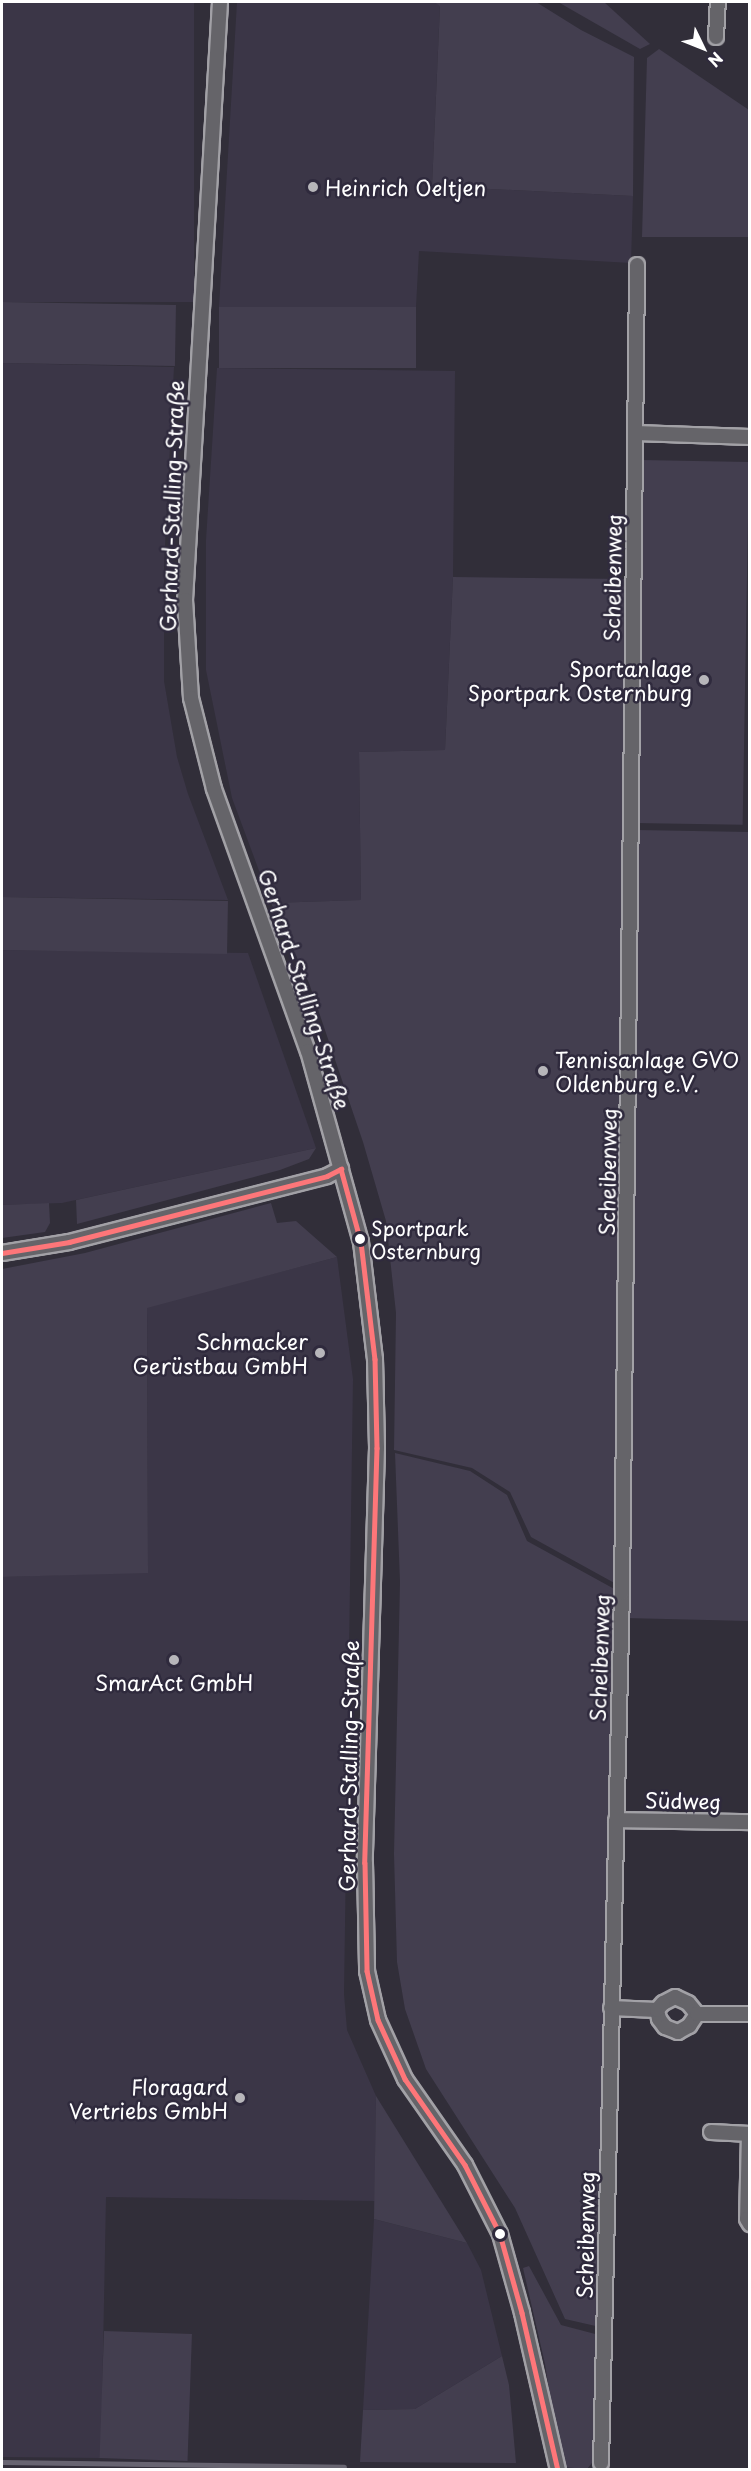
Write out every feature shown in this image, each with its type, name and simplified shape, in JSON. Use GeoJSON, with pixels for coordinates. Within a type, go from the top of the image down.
{"type":"FeatureCollection","features":[{"type":"Feature","properties":{"kind":"street","name":"Gerhard-Stalling-Straße"},"geometry":{"type":"LineString","coordinates":[[220,2],[185,600],[191,698],[214,789],[308,1051],[361,1242],[375,1359],[377,1448],[365,1863],[367,1971],[378,2020],[405,2079],[465,2165],[500,2234],[522,2313],[558,2469]]}},
{"type":"Feature","properties":{"kind":"street"},"geometry":{"type":"LineString","coordinates":[[716,37],[718,2]]}},
{"type":"Feature","properties":{"kind":"street","name":"Scheibenweg"},"geometry":{"type":"LineString","coordinates":[[601,2463],[627,1309],[632,597],[637,265]]}},
{"type":"Feature","properties":{"kind":"street"},"geometry":{"type":"LineString","coordinates":[[636,434],[750,436]]}},
{"type":"Feature","properties":{"kind":"street"},"geometry":{"type":"LineString","coordinates":[[2,1253],[69,1242],[327,1176],[341,1169]]}},
{"type":"Feature","properties":{"kind":"street","name":"Südweg"},"geometry":{"type":"LineString","coordinates":[[616,1820],[750,1822]]}},
{"type":"Feature","properties":{"kind":"street"},"geometry":{"type":"LineString","coordinates":[[611,2008],[657,2010],[675,1997],[688,2002],[697,2014]]}},
{"type":"Feature","properties":{"kind":"street"},"geometry":{"type":"LineString","coordinates":[[657,2010],[659,2019],[665,2027],[678,2032],[688,2026],[697,2014]]}},
{"type":"Feature","properties":{"kind":"street"},"geometry":{"type":"LineString","coordinates":[[697,2014],[750,2014]]}},
{"type":"Feature","properties":{"kind":"street"},"geometry":{"type":"LineString","coordinates":[[711,2132],[749,2134],[747,2219],[750,2224]]}},
{"type":"Feature","properties":{"kind":"shaded area"},"geometry":{"type":"Polygon","coordinates":[[[2,2],[194,2],[194,302],[2,302],[2,2]]]}},
{"type":"Feature","properties":{"kind":"shaded area"},"geometry":{"type":"Polygon","coordinates":[[[237,2],[434,2],[440,5],[432,186],[633,196],[631,263],[419,251],[416,307],[219,307],[237,2]]]}},
{"type":"Feature","properties":{"kind":"shaded area"},"geometry":{"type":"Polygon","coordinates":[[[434,2],[536,2],[581,30],[634,57],[633,196],[432,186],[440,6],[434,2]]]}},
{"type":"Feature","properties":{"kind":"shaded area"},"geometry":{"type":"Polygon","coordinates":[[[558,2],[604,2],[650,44],[640,49],[558,2]]]}},
{"type":"Feature","properties":{"kind":"shaded area"},"geometry":{"type":"Polygon","coordinates":[[[659,49],[749,110],[749,237],[642,237],[647,58],[659,49]]]}},
{"type":"Feature","properties":{"kind":"shaded area"},"geometry":{"type":"Polygon","coordinates":[[[2,302],[176,305],[175,366],[2,363],[2,302]]]}},
{"type":"Feature","properties":{"kind":"shaded area"},"geometry":{"type":"Polygon","coordinates":[[[219,307],[416,307],[416,368],[219,368],[219,307]]]}},
{"type":"Feature","properties":{"kind":"shaded area"},"geometry":{"type":"Polygon","coordinates":[[[2,363],[174,367],[164,566],[164,681],[177,757],[188,794],[228,900],[2,897],[2,363]]]}},
{"type":"Feature","properties":{"kind":"shaded area"},"geometry":{"type":"Polygon","coordinates":[[[217,368],[455,371],[453,577],[445,750],[359,752],[361,900],[271,903],[232,798],[206,670],[206,540],[217,368]]]}},
{"type":"Feature","properties":{"kind":"shaded area","name":"Sportanlage Sportpark Osternburg"},"geometry":{"type":"Polygon","coordinates":[[[641,460],[749,462],[743,825],[635,823],[641,460]]]}},
{"type":"Feature","properties":{"kind":"shaded area"},"geometry":{"type":"Polygon","coordinates":[[[453,577],[626,579],[618,1585],[531,1537],[510,1492],[472,1468],[394,1450],[396,1313],[386,1221],[363,1142],[309,983],[271,903],[361,900],[359,752],[445,750],[453,577]]]}},
{"type":"Feature","properties":{"kind":"shaded area"},"geometry":{"type":"Polygon","coordinates":[[[637,830],[749,832],[749,1621],[625,1618],[634,1262],[637,830]]]}},
{"type":"Feature","properties":{"kind":"shaded area"},"geometry":{"type":"Polygon","coordinates":[[[2,897],[228,901],[227,954],[2,950],[2,897]]]}},
{"type":"Feature","properties":{"kind":"shaded area"},"geometry":{"type":"Polygon","coordinates":[[[2,950],[248,953],[316,1148],[62,1203],[2,1205],[2,950]]]}},
{"type":"Feature","properties":{"kind":"shaded area"},"geometry":{"type":"Polygon","coordinates":[[[316,1148],[309,1159],[280,1170],[77,1224],[76,1200],[316,1148]]]}},
{"type":"Feature","properties":{"kind":"shaded area"},"geometry":{"type":"Polygon","coordinates":[[[49,1203],[50,1223],[45,1232],[2,1238],[2,1205],[49,1203]]]}},
{"type":"Feature","properties":{"kind":"shaded area"},"geometry":{"type":"Polygon","coordinates":[[[271,1203],[277,1223],[296,1221],[337,1257],[147,1308],[148,1573],[2,1577],[2,1269],[85,1253],[271,1203]]]}},
{"type":"Feature","properties":{"kind":"shaded area"},"geometry":{"type":"Polygon","coordinates":[[[337,1257],[353,1379],[344,1994],[347,2030],[376,2096],[375,2201],[106,2197],[101,2458],[2,2457],[2,1577],[148,1572],[147,1307],[337,1257]]]}},
{"type":"Feature","properties":{"kind":"shaded area"},"geometry":{"type":"Polygon","coordinates":[[[395,1453],[470,1471],[507,1495],[527,1541],[618,1591],[600,2327],[565,2319],[515,2208],[426,2069],[405,2009],[397,1962],[394,1854],[400,1582],[395,1453]]]}},
{"type":"Feature","properties":{"kind":"shaded area"},"geometry":{"type":"Polygon","coordinates":[[[376,2096],[467,2243],[374,2219],[376,2096]]]}},
{"type":"Feature","properties":{"kind":"shaded area"},"geometry":{"type":"Polygon","coordinates":[[[374,2219],[467,2243],[481,2270],[502,2356],[415,2409],[363,2410],[374,2219]]]}},
{"type":"Feature","properties":{"kind":"shaded area"},"geometry":{"type":"Polygon","coordinates":[[[529,2266],[561,2325],[599,2335],[596,2458],[587,2469],[561,2467],[545,2364],[523,2268],[529,2266]]]}},
{"type":"Feature","properties":{"kind":"shaded area"},"geometry":{"type":"Polygon","coordinates":[[[104,2331],[192,2334],[188,2461],[100,2458],[104,2331]]]}},
{"type":"Feature","properties":{"kind":"shaded area"},"geometry":{"type":"Polygon","coordinates":[[[502,2356],[509,2385],[516,2463],[360,2462],[363,2410],[415,2409],[502,2356]]]}},
{"type":"Feature","properties":{"kind":"waterway"},"geometry":{"type":"LineString","coordinates":[[2,2462],[344,2467]]}},
{"type":"Feature","properties":{"kind":"transit line"},"geometry":{"type":"LineString","coordinates":[[341,1169],[361,1242],[375,1359],[377,1448],[365,1863],[367,1971],[378,2020],[405,2079],[465,2165],[500,2234],[522,2313],[558,2470]]}},
{"type":"Feature","properties":{"kind":"transit line"},"geometry":{"type":"LineString","coordinates":[[2,1253],[69,1242],[327,1176],[341,1169]]}},
{"type":"Feature","properties":{"kind":"place","name":"Heinrich Oeltjen"},"geometry":{"type":"Point","coordinates":[313,187]}},
{"type":"Feature","properties":{"kind":"place","name":"Sportanlage Sportpark Osternburg"},"geometry":{"type":"Point","coordinates":[704,680]}},
{"type":"Feature","properties":{"kind":"place","name":"Tennisanlage GVO Oldenburg e.V."},"geometry":{"type":"Point","coordinates":[543,1071]}},
{"type":"Feature","properties":{"kind":"place","name":"Sportpark Osternburg"},"geometry":{"type":"Point","coordinates":[360,1239]}},
{"type":"Feature","properties":{"kind":"place","name":"Schmacker Gerüstbau GmbH"},"geometry":{"type":"Point","coordinates":[320,1353]}},
{"type":"Feature","properties":{"kind":"place","name":"SmarAct GmbH"},"geometry":{"type":"Point","coordinates":[174,1660]}},
{"type":"Feature","properties":{"kind":"place","name":"Floragard Vertriebs GmbH"},"geometry":{"type":"Point","coordinates":[240,2098]}}]}
